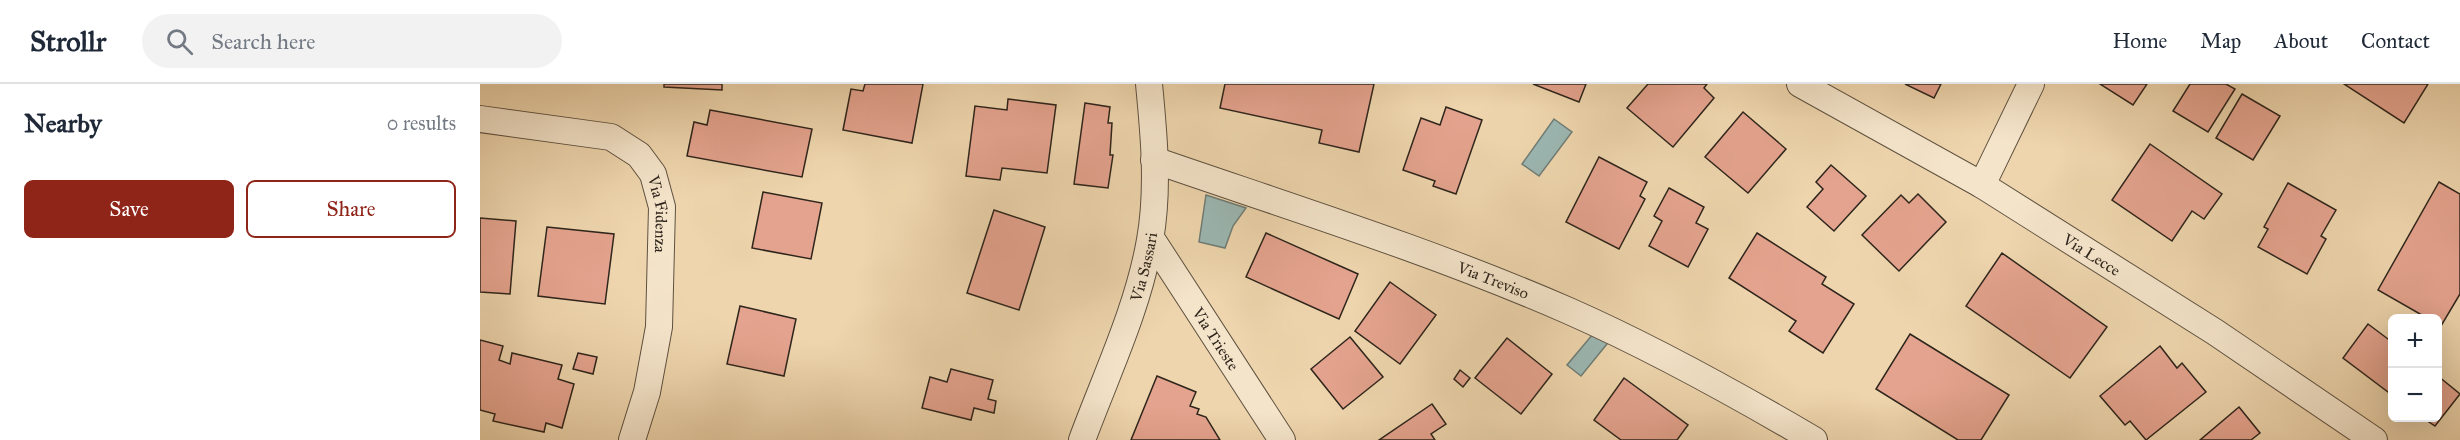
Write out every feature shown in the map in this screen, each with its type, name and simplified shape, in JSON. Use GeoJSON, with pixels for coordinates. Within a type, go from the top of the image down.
{"type":"FeatureCollection","features":[{"type":"Feature","properties":{"kind":"street","name":"Via Sassari"},"geometry":{"type":"LineString","coordinates":[[1082,440],[1133,304],[1151,238],[1154,160],[1149,84]]}},
{"type":"Feature","properties":{"kind":"street","name":"Via Lecce"},"geometry":{"type":"LineString","coordinates":[[1800,84],[1982,185],[2216,332],[2374,440]]}},
{"type":"Feature","properties":{"kind":"street"},"geometry":{"type":"LineString","coordinates":[[1982,185],[2031,84]]}},
{"type":"Feature","properties":{"kind":"street","name":"Via Fidenza"},"geometry":{"type":"LineString","coordinates":[[480,119],[588,132],[611,137],[639,155],[658,184],[662,207],[659,327],[647,392],[632,440]]}},
{"type":"Feature","properties":{"kind":"street","name":"Via Treviso"},"geometry":{"type":"LineString","coordinates":[[1154,160],[1444,261],[1568,310],[1668,358],[1814,440]]}},
{"type":"Feature","properties":{"kind":"street","name":"Via Trieste"},"geometry":{"type":"LineString","coordinates":[[1151,238],[1282,440]]}},
{"type":"Feature","properties":{"kind":"water"},"geometry":{"type":"Polygon","coordinates":[[[1554,119],[1572,132],[1539,176],[1522,164],[1554,119]]]}},
{"type":"Feature","properties":{"kind":"water"},"geometry":{"type":"Polygon","coordinates":[[[1206,195],[1246,208],[1233,226],[1225,248],[1199,242],[1206,195]]]}},
{"type":"Feature","properties":{"kind":"water"},"geometry":{"type":"Polygon","coordinates":[[[1598,328],[1611,339],[1581,376],[1567,365],[1598,328]]]}},
{"type":"Feature","properties":{"kind":"building"},"geometry":{"type":"Polygon","coordinates":[[[664,84],[722,84],[722,90],[664,87],[664,84]]]}},
{"type":"Feature","properties":{"kind":"building"},"geometry":{"type":"Polygon","coordinates":[[[865,84],[923,84],[912,143],[843,130],[851,89],[863,91],[865,84]]]}},
{"type":"Feature","properties":{"kind":"building"},"geometry":{"type":"Polygon","coordinates":[[[1225,84],[1374,84],[1359,152],[1319,143],[1322,130],[1220,108],[1225,84]]]}},
{"type":"Feature","properties":{"kind":"building"},"geometry":{"type":"Polygon","coordinates":[[[1533,84],[1586,84],[1579,102],[1533,84]]]}},
{"type":"Feature","properties":{"kind":"building"},"geometry":{"type":"Polygon","coordinates":[[[1648,84],[1707,84],[1704,88],[1714,98],[1673,147],[1627,108],[1648,84]]]}},
{"type":"Feature","properties":{"kind":"building"},"geometry":{"type":"Polygon","coordinates":[[[1905,84],[1941,84],[1934,98],[1905,84]]]}},
{"type":"Feature","properties":{"kind":"building"},"geometry":{"type":"Polygon","coordinates":[[[2100,84],[2147,84],[2133,105],[2100,84]]]}},
{"type":"Feature","properties":{"kind":"building"},"geometry":{"type":"Polygon","coordinates":[[[2190,84],[2226,84],[2235,89],[2208,132],[2173,111],[2190,84]]]}},
{"type":"Feature","properties":{"kind":"building"},"geometry":{"type":"Polygon","coordinates":[[[2344,84],[2428,84],[2404,123],[2344,84]]]}},
{"type":"Feature","properties":{"kind":"building"},"geometry":{"type":"Polygon","coordinates":[[[2242,94],[2280,116],[2253,160],[2216,138],[2242,94]]]}},
{"type":"Feature","properties":{"kind":"building"},"geometry":{"type":"Polygon","coordinates":[[[1008,99],[1056,105],[1047,173],[1002,168],[1000,180],[966,176],[975,106],[1007,110],[1008,99]]]}},
{"type":"Feature","properties":{"kind":"building"},"geometry":{"type":"Polygon","coordinates":[[[1085,103],[1110,107],[1108,123],[1112,123],[1110,155],[1113,155],[1108,188],[1074,184],[1085,103]]]}},
{"type":"Feature","properties":{"kind":"building"},"geometry":{"type":"Polygon","coordinates":[[[1446,107],[1482,120],[1456,194],[1433,186],[1435,181],[1403,170],[1421,118],[1440,125],[1446,107]]]}},
{"type":"Feature","properties":{"kind":"building"},"geometry":{"type":"Polygon","coordinates":[[[710,110],[812,129],[802,177],[687,156],[694,122],[707,125],[710,110]]]}},
{"type":"Feature","properties":{"kind":"building"},"geometry":{"type":"Polygon","coordinates":[[[1743,112],[1786,149],[1748,193],[1705,157],[1743,112]]]}},
{"type":"Feature","properties":{"kind":"building"},"geometry":{"type":"Polygon","coordinates":[[[2150,144],[2222,194],[2204,219],[2192,211],[2172,241],[2112,200],[2150,144]]]}},
{"type":"Feature","properties":{"kind":"building"},"geometry":{"type":"Polygon","coordinates":[[[1599,157],[1647,182],[1640,196],[1645,199],[1619,249],[1566,222],[1599,157]]]}},
{"type":"Feature","properties":{"kind":"building"},"geometry":{"type":"Polygon","coordinates":[[[1831,165],[1866,196],[1834,231],[1807,207],[1823,189],[1816,182],[1831,165]]]}},
{"type":"Feature","properties":{"kind":"building"},"geometry":{"type":"Polygon","coordinates":[[[2439,182],[2460,194],[2460,294],[2442,324],[2442,314],[2420,314],[2378,290],[2439,182]]]}},
{"type":"Feature","properties":{"kind":"building"},"geometry":{"type":"Polygon","coordinates":[[[2288,183],[2336,210],[2321,236],[2326,239],[2307,274],[2258,247],[2268,229],[2264,227],[2288,183]]]}},
{"type":"Feature","properties":{"kind":"building"},"geometry":{"type":"Polygon","coordinates":[[[1669,188],[1704,207],[1696,223],[1708,229],[1688,267],[1649,246],[1662,221],[1654,216],[1669,188]]]}},
{"type":"Feature","properties":{"kind":"building"},"geometry":{"type":"Polygon","coordinates":[[[763,192],[822,203],[811,259],[752,248],[763,192]]]}},
{"type":"Feature","properties":{"kind":"building"},"geometry":{"type":"Polygon","coordinates":[[[1918,194],[1946,222],[1899,271],[1862,235],[1901,195],[1909,203],[1918,194]]]}},
{"type":"Feature","properties":{"kind":"building"},"geometry":{"type":"Polygon","coordinates":[[[994,210],[1045,227],[1019,310],[967,293],[994,210]]]}},
{"type":"Feature","properties":{"kind":"building"},"geometry":{"type":"Polygon","coordinates":[[[480,218],[516,221],[510,294],[480,292],[480,218]]]}},
{"type":"Feature","properties":{"kind":"building"},"geometry":{"type":"Polygon","coordinates":[[[547,227],[614,234],[605,304],[538,296],[547,227]]]}},
{"type":"Feature","properties":{"kind":"building"},"geometry":{"type":"Polygon","coordinates":[[[1266,233],[1358,274],[1339,319],[1246,277],[1266,233]]]}},
{"type":"Feature","properties":{"kind":"building"},"geometry":{"type":"Polygon","coordinates":[[[1757,233],[1826,277],[1822,284],[1854,304],[1823,353],[1789,331],[1796,321],[1729,278],[1757,233]]]}},
{"type":"Feature","properties":{"kind":"building"},"geometry":{"type":"Polygon","coordinates":[[[2002,253],[2107,327],[2070,378],[1966,306],[2002,253]]]}},
{"type":"Feature","properties":{"kind":"building"},"geometry":{"type":"Polygon","coordinates":[[[1390,282],[1436,315],[1400,364],[1355,331],[1390,282]]]}},
{"type":"Feature","properties":{"kind":"building"},"geometry":{"type":"Polygon","coordinates":[[[740,306],[796,319],[784,376],[727,364],[740,306]]]}},
{"type":"Feature","properties":{"kind":"building"},"geometry":{"type":"Polygon","coordinates":[[[2368,324],[2388,339],[2388,392],[2343,358],[2368,324]]]}},
{"type":"Feature","properties":{"kind":"building"},"geometry":{"type":"Polygon","coordinates":[[[1910,334],[2009,395],[1981,440],[1958,440],[1876,389],[1910,334]]]}},
{"type":"Feature","properties":{"kind":"building"},"geometry":{"type":"Polygon","coordinates":[[[1350,337],[1383,377],[1343,409],[1311,369],[1350,337]]]}},
{"type":"Feature","properties":{"kind":"building"},"geometry":{"type":"Polygon","coordinates":[[[1507,338],[1552,374],[1521,414],[1475,378],[1507,338]]]}},
{"type":"Feature","properties":{"kind":"building"},"geometry":{"type":"Polygon","coordinates":[[[480,340],[503,346],[499,360],[510,364],[512,353],[562,365],[558,379],[574,384],[562,428],[546,423],[544,432],[493,421],[495,414],[480,410],[480,340]]]}},
{"type":"Feature","properties":{"kind":"building"},"geometry":{"type":"Polygon","coordinates":[[[2160,346],[2177,368],[2182,363],[2206,392],[2146,440],[2130,421],[2125,425],[2100,396],[2160,346]]]}},
{"type":"Feature","properties":{"kind":"building"},"geometry":{"type":"Polygon","coordinates":[[[578,353],[597,357],[593,374],[573,369],[578,353]]]}},
{"type":"Feature","properties":{"kind":"building"},"geometry":{"type":"Polygon","coordinates":[[[951,369],[993,380],[988,399],[996,401],[994,413],[974,408],[971,420],[922,408],[930,377],[947,382],[951,369]]]}},
{"type":"Feature","properties":{"kind":"building"},"geometry":{"type":"Polygon","coordinates":[[[1460,370],[1470,378],[1463,387],[1454,379],[1460,370]]]}},
{"type":"Feature","properties":{"kind":"building"},"geometry":{"type":"Polygon","coordinates":[[[1157,376],[1196,392],[1190,406],[1199,409],[1197,414],[1206,417],[1220,440],[1131,440],[1157,376]]]}},
{"type":"Feature","properties":{"kind":"building"},"geometry":{"type":"Polygon","coordinates":[[[1624,378],[1688,425],[1677,440],[1621,440],[1594,420],[1624,378]]]}},
{"type":"Feature","properties":{"kind":"building"},"geometry":{"type":"Polygon","coordinates":[[[2442,379],[2460,394],[2442,417],[2442,379]]]}},
{"type":"Feature","properties":{"kind":"building"},"geometry":{"type":"Polygon","coordinates":[[[1432,404],[1446,424],[1431,434],[1435,440],[1379,440],[1432,404]]]}},
{"type":"Feature","properties":{"kind":"building"},"geometry":{"type":"Polygon","coordinates":[[[2239,407],[2260,433],[2251,440],[2200,440],[2239,407]]]}}]}
